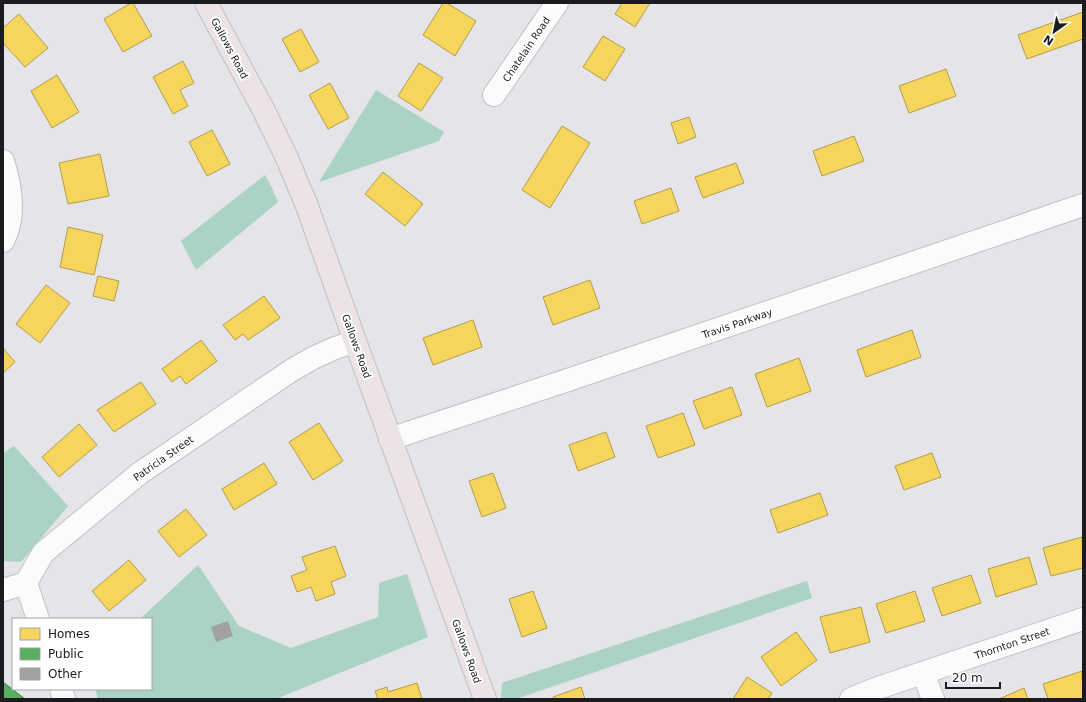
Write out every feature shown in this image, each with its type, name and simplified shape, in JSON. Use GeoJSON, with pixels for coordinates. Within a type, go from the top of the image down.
{"type":"FeatureCollection","features":[{"type":"Feature","properties":{"kind":"main road","name":"Gallows Road"},"geometry":{"type":"LineString","coordinates":[[206,3],[263,108],[286,156],[307,206],[485,699]]}},
{"type":"Feature","properties":{"kind":"street","name":"Chatelain Road"},"geometry":{"type":"LineString","coordinates":[[494,95],[557,3]]}},
{"type":"Feature","properties":{"kind":"street"},"geometry":{"type":"LineString","coordinates":[[3,162],[8,177],[11,199],[6,235],[3,241]]}},
{"type":"Feature","properties":{"kind":"street","name":"Travis Parkway"},"geometry":{"type":"LineString","coordinates":[[390,439],[1083,205]]}},
{"type":"Feature","properties":{"kind":"street","name":"Patricia Street"},"geometry":{"type":"LineString","coordinates":[[26,583],[43,553],[140,473],[292,370],[333,349],[355,341]]}},
{"type":"Feature","properties":{"kind":"street"},"geometry":{"type":"LineString","coordinates":[[3,590],[26,583],[38,618]]}},
{"type":"Feature","properties":{"kind":"street","name":"Thornton Street"},"geometry":{"type":"LineString","coordinates":[[851,699],[875,689],[1083,619]]}},
{"type":"Feature","properties":{"kind":"street"},"geometry":{"type":"LineString","coordinates":[[923,673],[933,699]]}},
{"type":"Feature","properties":{"kind":"green space"},"geometry":{"type":"Polygon","coordinates":[[[376,90],[444,132],[439,141],[319,182],[376,90]]]}},
{"type":"Feature","properties":{"kind":"green space"},"geometry":{"type":"Polygon","coordinates":[[[265,175],[278,202],[196,270],[181,241],[265,175]]]}},
{"type":"Feature","properties":{"kind":"green space"},"geometry":{"type":"Polygon","coordinates":[[[14,446],[68,506],[21,562],[3,561],[3,453],[14,446]]]}},
{"type":"Feature","properties":{"kind":"green space"},"geometry":{"type":"Polygon","coordinates":[[[198,565],[239,626],[291,648],[378,617],[379,583],[407,574],[428,637],[276,699],[98,699],[95,690],[152,690],[152,618],[141,618],[198,565]]]}},
{"type":"Feature","properties":{"kind":"green space"},"geometry":{"type":"Polygon","coordinates":[[[807,581],[812,598],[516,699],[501,699],[502,683],[807,581]]]}},
{"type":"Feature","properties":{"kind":"building: Homes"},"geometry":{"type":"Polygon","coordinates":[[[133,3],[152,36],[123,52],[104,19],[133,3]]]}},
{"type":"Feature","properties":{"kind":"building: Homes"},"geometry":{"type":"Polygon","coordinates":[[[443,3],[447,3],[476,21],[455,56],[423,35],[443,3]]]}},
{"type":"Feature","properties":{"kind":"building: Homes"},"geometry":{"type":"Polygon","coordinates":[[[622,3],[650,3],[635,27],[615,14],[622,3]]]}},
{"type":"Feature","properties":{"kind":"building: Homes"},"geometry":{"type":"Polygon","coordinates":[[[1083,12],[1083,39],[1027,59],[1018,35],[1083,12]]]}},
{"type":"Feature","properties":{"kind":"building: Homes"},"geometry":{"type":"Polygon","coordinates":[[[19,14],[48,48],[25,67],[3,43],[3,28],[19,14]]]}},
{"type":"Feature","properties":{"kind":"building: Homes"},"geometry":{"type":"Polygon","coordinates":[[[301,29],[319,62],[300,72],[282,39],[301,29]]]}},
{"type":"Feature","properties":{"kind":"building: Homes"},"geometry":{"type":"Polygon","coordinates":[[[603,36],[625,49],[605,81],[583,67],[603,36]]]}},
{"type":"Feature","properties":{"kind":"building: Homes"},"geometry":{"type":"Polygon","coordinates":[[[183,61],[194,83],[180,90],[188,106],[173,114],[153,77],[183,61]]]}},
{"type":"Feature","properties":{"kind":"building: Homes"},"geometry":{"type":"Polygon","coordinates":[[[419,63],[443,78],[421,111],[398,96],[419,63]]]}},
{"type":"Feature","properties":{"kind":"building: Homes"},"geometry":{"type":"Polygon","coordinates":[[[946,69],[956,96],[909,113],[899,86],[946,69]]]}},
{"type":"Feature","properties":{"kind":"building: Homes"},"geometry":{"type":"Polygon","coordinates":[[[57,75],[79,112],[52,128],[31,91],[57,75]]]}},
{"type":"Feature","properties":{"kind":"building: Homes"},"geometry":{"type":"Polygon","coordinates":[[[330,83],[349,118],[328,129],[309,95],[330,83]]]}},
{"type":"Feature","properties":{"kind":"building: Homes"},"geometry":{"type":"Polygon","coordinates":[[[689,117],[696,137],[678,144],[671,123],[689,117]]]}},
{"type":"Feature","properties":{"kind":"building: Homes"},"geometry":{"type":"Polygon","coordinates":[[[562,126],[590,143],[550,208],[522,190],[562,126]]]}},
{"type":"Feature","properties":{"kind":"building: Homes"},"geometry":{"type":"Polygon","coordinates":[[[212,130],[230,164],[207,176],[189,142],[212,130]]]}},
{"type":"Feature","properties":{"kind":"building: Homes"},"geometry":{"type":"Polygon","coordinates":[[[854,136],[864,161],[822,176],[813,151],[854,136]]]}},
{"type":"Feature","properties":{"kind":"building: Homes"},"geometry":{"type":"Polygon","coordinates":[[[100,154],[109,196],[68,204],[59,163],[100,154]]]}},
{"type":"Feature","properties":{"kind":"building: Homes"},"geometry":{"type":"Polygon","coordinates":[[[736,163],[744,183],[703,198],[695,177],[736,163]]]}},
{"type":"Feature","properties":{"kind":"building: Homes"},"geometry":{"type":"Polygon","coordinates":[[[383,172],[423,204],[405,226],[365,194],[383,172]]]}},
{"type":"Feature","properties":{"kind":"building: Homes"},"geometry":{"type":"Polygon","coordinates":[[[671,188],[679,211],[642,224],[634,201],[671,188]]]}},
{"type":"Feature","properties":{"kind":"building: Homes"},"geometry":{"type":"Polygon","coordinates":[[[68,227],[103,235],[94,275],[60,267],[68,227]]]}},
{"type":"Feature","properties":{"kind":"building: Homes"},"geometry":{"type":"Polygon","coordinates":[[[98,276],[119,281],[114,301],[93,296],[98,276]]]}},
{"type":"Feature","properties":{"kind":"building: Homes"},"geometry":{"type":"Polygon","coordinates":[[[590,280],[600,308],[553,325],[543,297],[590,280]]]}},
{"type":"Feature","properties":{"kind":"building: Homes"},"geometry":{"type":"Polygon","coordinates":[[[46,285],[70,303],[40,343],[16,324],[46,285]]]}},
{"type":"Feature","properties":{"kind":"building: Homes"},"geometry":{"type":"Polygon","coordinates":[[[264,296],[280,318],[248,340],[243,334],[235,340],[223,325],[264,296]]]}},
{"type":"Feature","properties":{"kind":"building: Homes"},"geometry":{"type":"Polygon","coordinates":[[[473,320],[482,347],[433,365],[423,338],[473,320]]]}},
{"type":"Feature","properties":{"kind":"building: Homes"},"geometry":{"type":"Polygon","coordinates":[[[912,330],[921,357],[866,377],[857,350],[912,330]]]}},
{"type":"Feature","properties":{"kind":"building: Homes"},"geometry":{"type":"Polygon","coordinates":[[[201,340],[217,361],[186,384],[180,376],[172,382],[162,369],[201,340]]]}},
{"type":"Feature","properties":{"kind":"building: Homes"},"geometry":{"type":"Polygon","coordinates":[[[3,348],[15,362],[3,373],[3,348]]]}},
{"type":"Feature","properties":{"kind":"building: Homes"},"geometry":{"type":"Polygon","coordinates":[[[799,358],[811,391],[767,407],[755,374],[799,358]]]}},
{"type":"Feature","properties":{"kind":"building: Homes"},"geometry":{"type":"Polygon","coordinates":[[[141,382],[156,404],[114,432],[97,410],[141,382]]]}},
{"type":"Feature","properties":{"kind":"building: Homes"},"geometry":{"type":"Polygon","coordinates":[[[732,387],[742,415],[704,429],[693,401],[732,387]]]}},
{"type":"Feature","properties":{"kind":"building: Homes"},"geometry":{"type":"Polygon","coordinates":[[[683,413],[695,445],[658,458],[646,426],[683,413]]]}},
{"type":"Feature","properties":{"kind":"building: Homes"},"geometry":{"type":"Polygon","coordinates":[[[319,423],[343,461],[313,480],[289,442],[319,423]]]}},
{"type":"Feature","properties":{"kind":"building: Homes"},"geometry":{"type":"Polygon","coordinates":[[[79,424],[97,445],[59,477],[42,457],[79,424]]]}},
{"type":"Feature","properties":{"kind":"building: Homes"},"geometry":{"type":"Polygon","coordinates":[[[606,432],[615,457],[578,471],[569,445],[606,432]]]}},
{"type":"Feature","properties":{"kind":"building: Homes"},"geometry":{"type":"Polygon","coordinates":[[[932,453],[941,477],[904,490],[895,466],[932,453]]]}},
{"type":"Feature","properties":{"kind":"building: Homes"},"geometry":{"type":"Polygon","coordinates":[[[264,463],[277,484],[234,510],[222,489],[264,463]]]}},
{"type":"Feature","properties":{"kind":"building: Homes"},"geometry":{"type":"Polygon","coordinates":[[[493,473],[506,508],[482,517],[469,481],[493,473]]]}},
{"type":"Feature","properties":{"kind":"building: Homes"},"geometry":{"type":"Polygon","coordinates":[[[820,493],[828,515],[778,533],[770,510],[820,493]]]}},
{"type":"Feature","properties":{"kind":"building: Homes"},"geometry":{"type":"Polygon","coordinates":[[[186,509],[207,535],[179,557],[158,531],[186,509]]]}},
{"type":"Feature","properties":{"kind":"building: Homes"},"geometry":{"type":"Polygon","coordinates":[[[1082,537],[1083,568],[1051,576],[1043,548],[1082,537]]]}},
{"type":"Feature","properties":{"kind":"building: Homes"},"geometry":{"type":"Polygon","coordinates":[[[335,546],[346,576],[331,582],[335,594],[316,601],[311,587],[297,592],[291,576],[307,570],[302,557],[335,546]]]}},
{"type":"Feature","properties":{"kind":"building: Homes"},"geometry":{"type":"Polygon","coordinates":[[[1029,557],[1037,584],[996,597],[988,569],[1029,557]]]}},
{"type":"Feature","properties":{"kind":"building: Homes"},"geometry":{"type":"Polygon","coordinates":[[[129,560],[146,580],[109,611],[92,591],[129,560]]]}},
{"type":"Feature","properties":{"kind":"building: Homes"},"geometry":{"type":"Polygon","coordinates":[[[971,575],[981,603],[942,616],[932,588],[971,575]]]}},
{"type":"Feature","properties":{"kind":"building: Homes"},"geometry":{"type":"Polygon","coordinates":[[[533,591],[547,628],[522,637],[509,599],[533,591]]]}},
{"type":"Feature","properties":{"kind":"building: Homes"},"geometry":{"type":"Polygon","coordinates":[[[915,591],[925,621],[886,633],[876,604],[915,591]]]}},
{"type":"Feature","properties":{"kind":"building: Homes"},"geometry":{"type":"Polygon","coordinates":[[[861,607],[870,642],[830,653],[820,617],[861,607]]]}},
{"type":"Feature","properties":{"kind":"building: Homes"},"geometry":{"type":"Polygon","coordinates":[[[796,632],[817,660],[781,686],[761,657],[796,632]]]}},
{"type":"Feature","properties":{"kind":"building: Homes"},"geometry":{"type":"Polygon","coordinates":[[[1082,671],[1083,699],[1048,699],[1043,684],[1082,671]]]}},
{"type":"Feature","properties":{"kind":"building: Homes"},"geometry":{"type":"Polygon","coordinates":[[[747,677],[772,693],[768,699],[733,699],[747,677]]]}},
{"type":"Feature","properties":{"kind":"building: Homes"},"geometry":{"type":"Polygon","coordinates":[[[417,683],[422,699],[378,699],[375,691],[387,687],[388,692],[417,683]]]}},
{"type":"Feature","properties":{"kind":"building: Homes"},"geometry":{"type":"Polygon","coordinates":[[[581,687],[585,699],[553,699],[553,697],[581,687]]]}},
{"type":"Feature","properties":{"kind":"building: Homes"},"geometry":{"type":"Polygon","coordinates":[[[1024,688],[1028,699],[999,699],[1024,688]]]}},
{"type":"Feature","properties":{"kind":"building: Public"},"geometry":{"type":"Polygon","coordinates":[[[3,682],[25,699],[3,699],[3,682]]]}},
{"type":"Feature","properties":{"kind":"building: Other"},"geometry":{"type":"Polygon","coordinates":[[[228,621],[233,636],[216,642],[211,627],[228,621]]]}}]}
